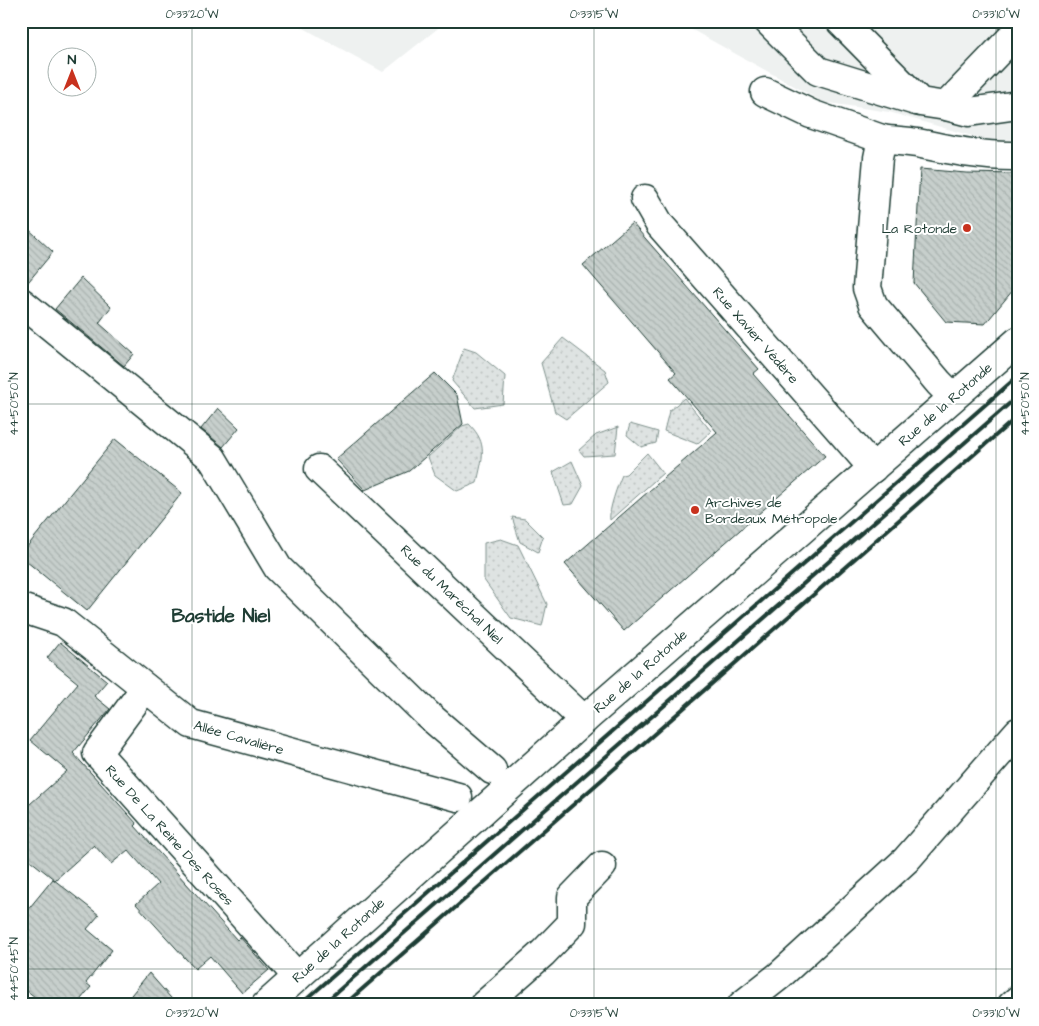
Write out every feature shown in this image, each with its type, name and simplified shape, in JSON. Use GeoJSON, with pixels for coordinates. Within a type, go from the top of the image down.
{"type":"FeatureCollection","features":[{"type":"Feature","properties":{"kind":"street"},"geometry":{"type":"LineString","coordinates":[[768,21],[818,71],[933,104],[969,112],[1018,105]]}},
{"type":"Feature","properties":{"kind":"street"},"geometry":{"type":"LineString","coordinates":[[840,21],[933,104]]}},
{"type":"Feature","properties":{"kind":"street"},"geometry":{"type":"LineString","coordinates":[[933,104],[1018,31]]}},
{"type":"Feature","properties":{"kind":"street"},"geometry":{"type":"LineString","coordinates":[[765,92],[811,114],[893,141],[915,143],[954,151],[1018,156]]}},
{"type":"Feature","properties":{"kind":"street"},"geometry":{"type":"LineString","coordinates":[[882,138],[878,158],[867,288],[874,305],[953,397]]}},
{"type":"Feature","properties":{"kind":"street","name":"Rue Xavier Védère"},"geometry":{"type":"LineString","coordinates":[[645,199],[660,225],[873,468]]}},
{"type":"Feature","properties":{"kind":"street"},"geometry":{"type":"LineString","coordinates":[[21,302],[212,458],[278,568],[427,714],[492,770]]}},
{"type":"Feature","properties":{"kind":"street","name":"Rue de la Rotonde"},"geometry":{"type":"LineString","coordinates":[[266,1005],[584,720],[1018,341]]}},
{"type":"Feature","properties":{"kind":"street","name":"Rue du Maréchal Niel"},"geometry":{"type":"LineString","coordinates":[[319,468],[584,720]]}},
{"type":"Feature","properties":{"kind":"street","name":"Allée Cavalière"},"geometry":{"type":"LineString","coordinates":[[21,608],[64,622],[191,724],[458,797]]}},
{"type":"Feature","properties":{"kind":"street","name":"Rue De La Reine Des Roses"},"geometry":{"type":"LineString","coordinates":[[145,688],[97,753],[296,977]]}},
{"type":"Feature","properties":{"kind":"street"},"geometry":{"type":"LineString","coordinates":[[742,1005],[779,976],[906,860],[1018,732]]}},
{"type":"Feature","properties":{"kind":"street"},"geometry":{"type":"LineString","coordinates":[[484,1005],[543,953],[572,923],[572,897],[602,866]]}},
{"type":"Feature","properties":{"kind":"street"},"geometry":{"type":"LineString","coordinates":[[1012,1005],[1018,1000]]}},
{"type":"Feature","properties":{"kind":"shaded area"},"geometry":{"type":"Polygon","coordinates":[[[291,21],[447,21],[383,72],[291,21]]]}},
{"type":"Feature","properties":{"kind":"shaded area"},"geometry":{"type":"Polygon","coordinates":[[[676,21],[1018,21],[1018,139],[989,141],[889,112],[823,102],[676,21]]]}},
{"type":"Feature","properties":{"kind":"shaded area"},"geometry":{"type":"Polygon","coordinates":[[[563,338],[605,370],[609,382],[566,419],[555,412],[541,363],[563,338]]]}},
{"type":"Feature","properties":{"kind":"shaded area"},"geometry":{"type":"Polygon","coordinates":[[[464,348],[476,352],[505,376],[503,404],[475,408],[452,381],[464,348]]]}},
{"type":"Feature","properties":{"kind":"shaded area"},"geometry":{"type":"Polygon","coordinates":[[[684,398],[711,431],[697,444],[664,431],[669,411],[684,398]]]}},
{"type":"Feature","properties":{"kind":"shaded area"},"geometry":{"type":"Polygon","coordinates":[[[469,424],[482,445],[481,466],[477,483],[457,491],[435,475],[428,457],[462,426],[469,424]]]}},
{"type":"Feature","properties":{"kind":"shaded area"},"geometry":{"type":"Polygon","coordinates":[[[630,424],[658,432],[656,443],[641,447],[627,435],[630,424]]]}},
{"type":"Feature","properties":{"kind":"shaded area"},"geometry":{"type":"Polygon","coordinates":[[[618,427],[615,454],[584,456],[579,450],[596,435],[618,427]]]}},
{"type":"Feature","properties":{"kind":"shaded area"},"geometry":{"type":"Polygon","coordinates":[[[647,453],[663,473],[610,520],[612,504],[622,475],[626,474],[647,453]]]}},
{"type":"Feature","properties":{"kind":"shaded area"},"geometry":{"type":"Polygon","coordinates":[[[572,461],[583,486],[573,504],[564,505],[553,472],[572,461]]]}},
{"type":"Feature","properties":{"kind":"shaded area"},"geometry":{"type":"Polygon","coordinates":[[[512,517],[525,519],[543,537],[538,552],[520,542],[512,517]]]}},
{"type":"Feature","properties":{"kind":"shaded area"},"geometry":{"type":"Polygon","coordinates":[[[501,539],[518,545],[547,604],[542,626],[511,618],[484,580],[484,543],[501,539]]]}},
{"type":"Feature","properties":{"kind":"building","name":"La Rotonde"},"geometry":{"type":"Polygon","coordinates":[[[920,169],[966,173],[1018,174],[1018,284],[985,324],[946,322],[914,283],[920,169]]]}},
{"type":"Feature","properties":{"kind":"building"},"geometry":{"type":"Polygon","coordinates":[[[21,222],[53,252],[24,287],[21,287],[21,222]]]}},
{"type":"Feature","properties":{"kind":"building","name":"Archives de Bordeaux Métropole"},"geometry":{"type":"Polygon","coordinates":[[[632,223],[759,369],[753,374],[825,456],[624,631],[565,564],[717,432],[670,378],[676,373],[583,265],[632,223]]]}},
{"type":"Feature","properties":{"kind":"building"},"geometry":{"type":"Polygon","coordinates":[[[81,278],[111,307],[99,323],[134,354],[124,366],[55,309],[81,278]]]}},
{"type":"Feature","properties":{"kind":"building"},"geometry":{"type":"Polygon","coordinates":[[[435,373],[457,395],[463,424],[409,471],[365,490],[336,459],[435,373]]]}},
{"type":"Feature","properties":{"kind":"building"},"geometry":{"type":"Polygon","coordinates":[[[218,408],[239,428],[223,447],[201,429],[218,408]]]}},
{"type":"Feature","properties":{"kind":"building"},"geometry":{"type":"Polygon","coordinates":[[[115,439],[182,493],[87,611],[21,557],[21,554],[115,439]]]}},
{"type":"Feature","properties":{"kind":"building"},"geometry":{"type":"Polygon","coordinates":[[[60,642],[107,681],[94,696],[110,709],[73,753],[137,824],[135,826],[237,940],[240,937],[269,970],[242,993],[210,956],[195,969],[136,904],[158,884],[128,850],[111,864],[94,845],[55,880],[21,853],[21,812],[67,771],[30,740],[78,683],[47,658],[60,642]]]}},
{"type":"Feature","properties":{"kind":"building"},"geometry":{"type":"Polygon","coordinates":[[[53,879],[99,915],[87,929],[112,950],[86,983],[91,987],[76,1005],[45,1005],[21,986],[21,918],[53,879]]]}},
{"type":"Feature","properties":{"kind":"building"},"geometry":{"type":"Polygon","coordinates":[[[149,973],[177,1005],[123,1005],[149,973]]]}},
{"type":"Feature","properties":{"kind":"railway"},"geometry":{"type":"LineString","coordinates":[[300,1005],[1018,376]]}},
{"type":"Feature","properties":{"kind":"railway"},"geometry":{"type":"LineString","coordinates":[[322,1005],[1018,396]]}},
{"type":"Feature","properties":{"kind":"railway"},"geometry":{"type":"LineString","coordinates":[[344,1005],[1018,416]]}},
{"type":"Feature","properties":{"kind":"place","name":"La Rotonde"},"geometry":{"type":"Point","coordinates":[967,228]}},
{"type":"Feature","properties":{"kind":"place","name":"Archives de Bordeaux Métropole"},"geometry":{"type":"Point","coordinates":[695,510]}},
{"type":"Feature","properties":{"kind":"district","name":"Bastide Niel"},"geometry":{"type":"Point","coordinates":[221,615]}}]}
